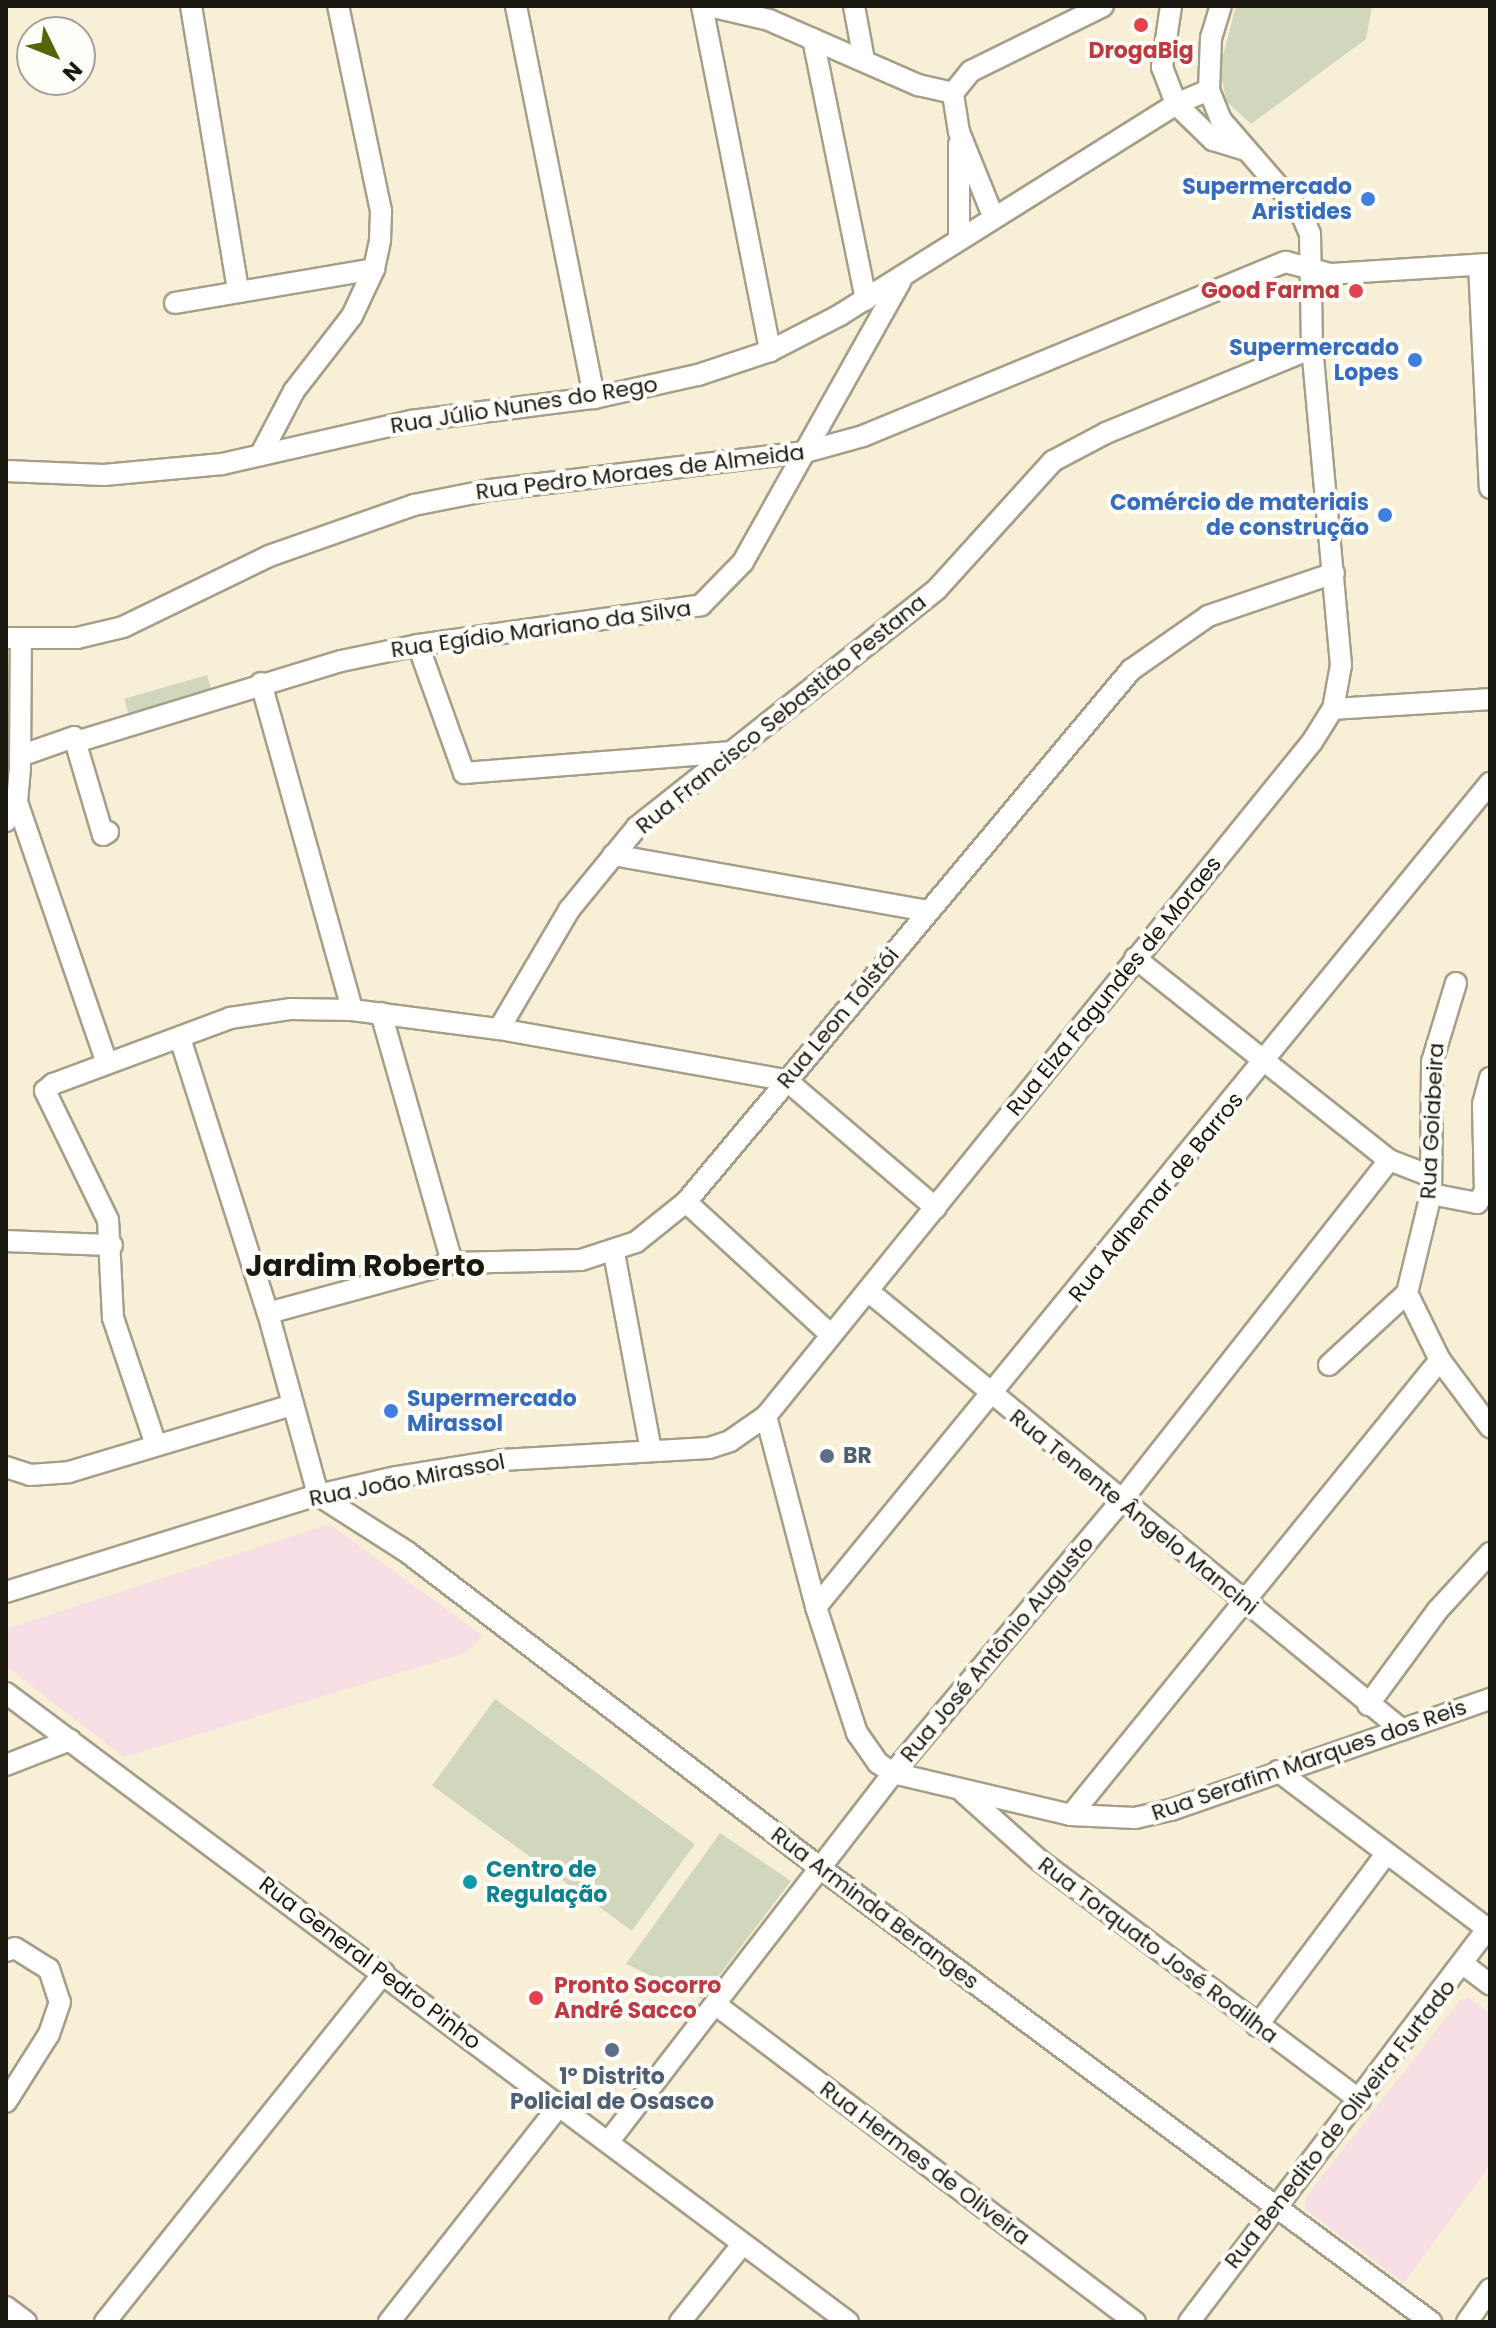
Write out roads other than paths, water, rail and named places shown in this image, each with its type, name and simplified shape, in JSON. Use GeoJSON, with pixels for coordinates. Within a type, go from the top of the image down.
{"type":"FeatureCollection","features":[{"type":"Feature","properties":{"kind":"street"},"geometry":{"type":"LineString","coordinates":[[191,6],[238,291]]}},
{"type":"Feature","properties":{"kind":"street"},"geometry":{"type":"LineString","coordinates":[[261,454],[294,391],[335,344],[374,269],[381,211],[338,6]]}},
{"type":"Feature","properties":{"kind":"street"},"geometry":{"type":"LineString","coordinates":[[516,6],[594,398]]}},
{"type":"Feature","properties":{"kind":"street"},"geometry":{"type":"LineString","coordinates":[[702,6],[770,351]]}},
{"type":"Feature","properties":{"kind":"street"},"geometry":{"type":"LineString","coordinates":[[709,6],[754,16],[918,85],[953,93]]}},
{"type":"Feature","properties":{"kind":"street"},"geometry":{"type":"LineString","coordinates":[[854,6],[864,60]]}},
{"type":"Feature","properties":{"kind":"street"},"geometry":{"type":"LineString","coordinates":[[959,236],[959,132],[953,93],[971,71],[1103,6]]}},
{"type":"Feature","properties":{"kind":"street","name":"Rua Elza Fagundes de Moraes"},"geometry":{"type":"LineString","coordinates":[[1171,6],[1162,67],[1176,104],[1213,140],[1245,150]]}},
{"type":"Feature","properties":{"kind":"street","name":"Rua Elza Fagundes de Moraes"},"geometry":{"type":"LineString","coordinates":[[766,1416],[936,1208],[1333,709],[1341,665],[1312,348],[1313,266],[1310,234],[1300,211],[1221,120],[1209,90],[1211,38],[1221,6]]}},
{"type":"Feature","properties":{"kind":"street"},"geometry":{"type":"LineString","coordinates":[[813,39],[866,300]]}},
{"type":"Feature","properties":{"kind":"street","name":"Rua Júlio Nunes do Rego"},"geometry":{"type":"LineString","coordinates":[[6,471],[104,475],[222,464],[411,421],[594,398],[698,375],[770,351],[866,300],[959,236],[1176,104],[1209,90]]}},
{"type":"Feature","properties":{"kind":"street"},"geometry":{"type":"LineString","coordinates":[[959,132],[993,216]]}},
{"type":"Feature","properties":{"kind":"street","name":"Rua Pedro Moraes de Almeida"},"geometry":{"type":"LineString","coordinates":[[14,638],[77,638],[123,627],[269,556],[414,505],[490,490],[805,452],[940,407],[1286,262],[1313,266],[1330,274],[1485,265]]}},
{"type":"Feature","properties":{"kind":"street"},"geometry":{"type":"LineString","coordinates":[[1485,265],[1490,488]]}},
{"type":"Feature","properties":{"kind":"street"},"geometry":{"type":"LineString","coordinates":[[175,303],[374,269]]}},
{"type":"Feature","properties":{"kind":"street","name":"Rua Egídio Mariano da Silva"},"geometry":{"type":"LineString","coordinates":[[15,744],[74,737],[76,742],[261,683],[418,645],[701,605],[743,562],[905,274]]}},
{"type":"Feature","properties":{"kind":"street","name":"Rua Francisco Sebastião Pestana"},"geometry":{"type":"LineString","coordinates":[[499,1029],[569,910],[637,827],[937,589],[1053,461],[1106,433],[1312,348]]}},
{"type":"Feature","properties":{"kind":"street","name":"Rua Leon Tolstói"},"geometry":{"type":"LineString","coordinates":[[268,1313],[452,1263],[581,1260],[614,1253],[686,1202],[1131,670],[1208,616],[1334,573]]}},
{"type":"Feature","properties":{"kind":"street"},"geometry":{"type":"LineString","coordinates":[[14,638],[17,802],[107,1063]]}},
{"type":"Feature","properties":{"kind":"street"},"geometry":{"type":"LineString","coordinates":[[418,645],[464,773],[728,752]]}},
{"type":"Feature","properties":{"kind":"street"},"geometry":{"type":"LineString","coordinates":[[261,683],[352,1010]]}},
{"type":"Feature","properties":{"kind":"street"},"geometry":{"type":"LineString","coordinates":[[1333,709],[1490,699]]}},
{"type":"Feature","properties":{"kind":"street"},"geometry":{"type":"LineString","coordinates":[[76,742],[103,835],[108,832]]}},
{"type":"Feature","properties":{"kind":"street","name":"Rua Adhemar de Barros"},"geometry":{"type":"LineString","coordinates":[[816,1607],[1267,1060],[1490,783]]}},
{"type":"Feature","properties":{"kind":"street"},"geometry":{"type":"LineString","coordinates":[[6,821],[17,802]]}},
{"type":"Feature","properties":{"kind":"street"},"geometry":{"type":"LineString","coordinates":[[613,855],[927,911]]}},
{"type":"Feature","properties":{"kind":"street"},"geometry":{"type":"LineString","coordinates":[[1135,958],[1389,1160],[1470,1203],[1485,1192],[1483,1104],[1490,1078]]}},
{"type":"Feature","properties":{"kind":"street","name":"Rua Goiabeira"},"geometry":{"type":"LineString","coordinates":[[1407,1293],[1431,1185],[1432,1062],[1456,983]]}},
{"type":"Feature","properties":{"kind":"street"},"geometry":{"type":"LineString","coordinates":[[156,1445],[113,1318],[112,1245],[108,1220],[45,1097],[53,1084],[250,1014],[352,1010],[381,1013],[499,1029],[786,1080],[936,1208]]}},
{"type":"Feature","properties":{"kind":"street"},"geometry":{"type":"LineString","coordinates":[[381,1013],[452,1263]]}},
{"type":"Feature","properties":{"kind":"street"},"geometry":{"type":"LineString","coordinates":[[174,1040],[268,1313],[318,1495]]}},
{"type":"Feature","properties":{"kind":"street","name":"Rua José Antônio Augusto"},"geometry":{"type":"LineString","coordinates":[[609,2141],[893,1773],[1121,1501],[1389,1160]]}},
{"type":"Feature","properties":{"kind":"street"},"geometry":{"type":"LineString","coordinates":[[686,1202],[831,1335]]}},
{"type":"Feature","properties":{"kind":"street"},"geometry":{"type":"LineString","coordinates":[[6,1241],[112,1245]]}},
{"type":"Feature","properties":{"kind":"street"},"geometry":{"type":"LineString","coordinates":[[614,1253],[651,1450]]}},
{"type":"Feature","properties":{"kind":"street","name":"Rua Tenente Ângelo Mancini"},"geometry":{"type":"LineString","coordinates":[[868,1291],[1402,1730]]}},
{"type":"Feature","properties":{"kind":"street"},"geometry":{"type":"LineString","coordinates":[[1329,1365],[1407,1293],[1440,1360],[1490,1427]]}},
{"type":"Feature","properties":{"kind":"street"},"geometry":{"type":"LineString","coordinates":[[1071,1815],[1440,1360]]}},
{"type":"Feature","properties":{"kind":"street"},"geometry":{"type":"LineString","coordinates":[[6,1467],[42,1476],[293,1405]]}},
{"type":"Feature","properties":{"kind":"street"},"geometry":{"type":"LineString","coordinates":[[766,1416],[816,1607],[857,1733],[878,1763],[893,1773]]}},
{"type":"Feature","properties":{"kind":"street","name":"Rua João Mirassol"},"geometry":{"type":"LineString","coordinates":[[6,1592],[318,1495],[488,1462],[709,1448],[730,1441],[766,1416]]}},
{"type":"Feature","properties":{"kind":"street","name":"Rua Arminda Beranges"},"geometry":{"type":"LineString","coordinates":[[318,1495],[407,1552],[819,1867],[1431,2322]]}},
{"type":"Feature","properties":{"kind":"street"},"geometry":{"type":"LineString","coordinates":[[1368,1705],[1437,1611],[1490,1553]]}},
{"type":"Feature","properties":{"kind":"street","name":"Rua General Pedro Pinho"},"geometry":{"type":"LineString","coordinates":[[6,1693],[848,2322]]}},
{"type":"Feature","properties":{"kind":"street","name":"Rua Serafim Marques dos Reis"},"geometry":{"type":"LineString","coordinates":[[893,1773],[963,1792],[1071,1815],[1121,1819],[1147,1815],[1490,1699]]}},
{"type":"Feature","properties":{"kind":"street"},"geometry":{"type":"LineString","coordinates":[[6,1765],[70,1740]]}},
{"type":"Feature","properties":{"kind":"street"},"geometry":{"type":"LineString","coordinates":[[1278,1771],[1489,1927]]}},
{"type":"Feature","properties":{"kind":"street","name":"Rua Torquato José Rodilha"},"geometry":{"type":"LineString","coordinates":[[963,1792],[1003,1832],[1257,2026],[1360,2100]]}},
{"type":"Feature","properties":{"kind":"street"},"geometry":{"type":"LineString","coordinates":[[1257,2026],[1387,1853]]}},
{"type":"Feature","properties":{"kind":"street","name":"Rua Benedito de Oliveira Furtado"},"geometry":{"type":"LineString","coordinates":[[1189,2322],[1489,1927]]}},
{"type":"Feature","properties":{"kind":"street"},"geometry":{"type":"LineString","coordinates":[[6,1951],[15,1948],[49,1969],[60,2002],[49,2034],[6,2102]]}},
{"type":"Feature","properties":{"kind":"street"},"geometry":{"type":"LineString","coordinates":[[1463,1964],[1490,1984]]}},
{"type":"Feature","properties":{"kind":"street"},"geometry":{"type":"LineString","coordinates":[[105,2322],[384,1973]]}},
{"type":"Feature","properties":{"kind":"street","name":"Rua Hermes de Oliveira"},"geometry":{"type":"LineString","coordinates":[[715,2004],[1135,2322]]}},
{"type":"Feature","properties":{"kind":"street"},"geometry":{"type":"LineString","coordinates":[[389,2322],[560,2105]]}},
{"type":"Feature","properties":{"kind":"street"},"geometry":{"type":"LineString","coordinates":[[680,2322],[742,2245]]}},
{"type":"Feature","properties":{"kind":"street"},"geometry":{"type":"LineString","coordinates":[[1467,2322],[1490,2289]]}},
{"type":"Feature","properties":{"kind":"street"},"geometry":{"type":"LineString","coordinates":[[6,2307],[26,2322]]}},
{"type":"Feature","properties":{"kind":"place","name":"DrogaBig"},"geometry":{"type":"Point","coordinates":[1141,25]}},
{"type":"Feature","properties":{"kind":"place","name":"Supermercado Aristides"},"geometry":{"type":"Point","coordinates":[1368,199]}},
{"type":"Feature","properties":{"kind":"place","name":"Good Farma"},"geometry":{"type":"Point","coordinates":[1356,291]}},
{"type":"Feature","properties":{"kind":"place","name":"Supermercado Lopes"},"geometry":{"type":"Point","coordinates":[1415,360]}},
{"type":"Feature","properties":{"kind":"place","name":"Comércio de materiais de construção"},"geometry":{"type":"Point","coordinates":[1385,515]}},
{"type":"Feature","properties":{"kind":"place","name":"Supermercado Mirassol"},"geometry":{"type":"Point","coordinates":[391,1411]}},
{"type":"Feature","properties":{"kind":"place","name":"BR"},"geometry":{"type":"Point","coordinates":[827,1456]}},
{"type":"Feature","properties":{"kind":"place","name":"Centro de Regulação"},"geometry":{"type":"Point","coordinates":[470,1882]}},
{"type":"Feature","properties":{"kind":"place","name":"Pronto Socorro André Sacco"},"geometry":{"type":"Point","coordinates":[536,1998]}},
{"type":"Feature","properties":{"kind":"place","name":"1º Distrito Policial de Osasco"},"geometry":{"type":"Point","coordinates":[612,2050]}},
{"type":"Feature","properties":{"kind":"district","name":"Jardim Roberto"},"geometry":{"type":"Point","coordinates":[365,1266]}}]}
